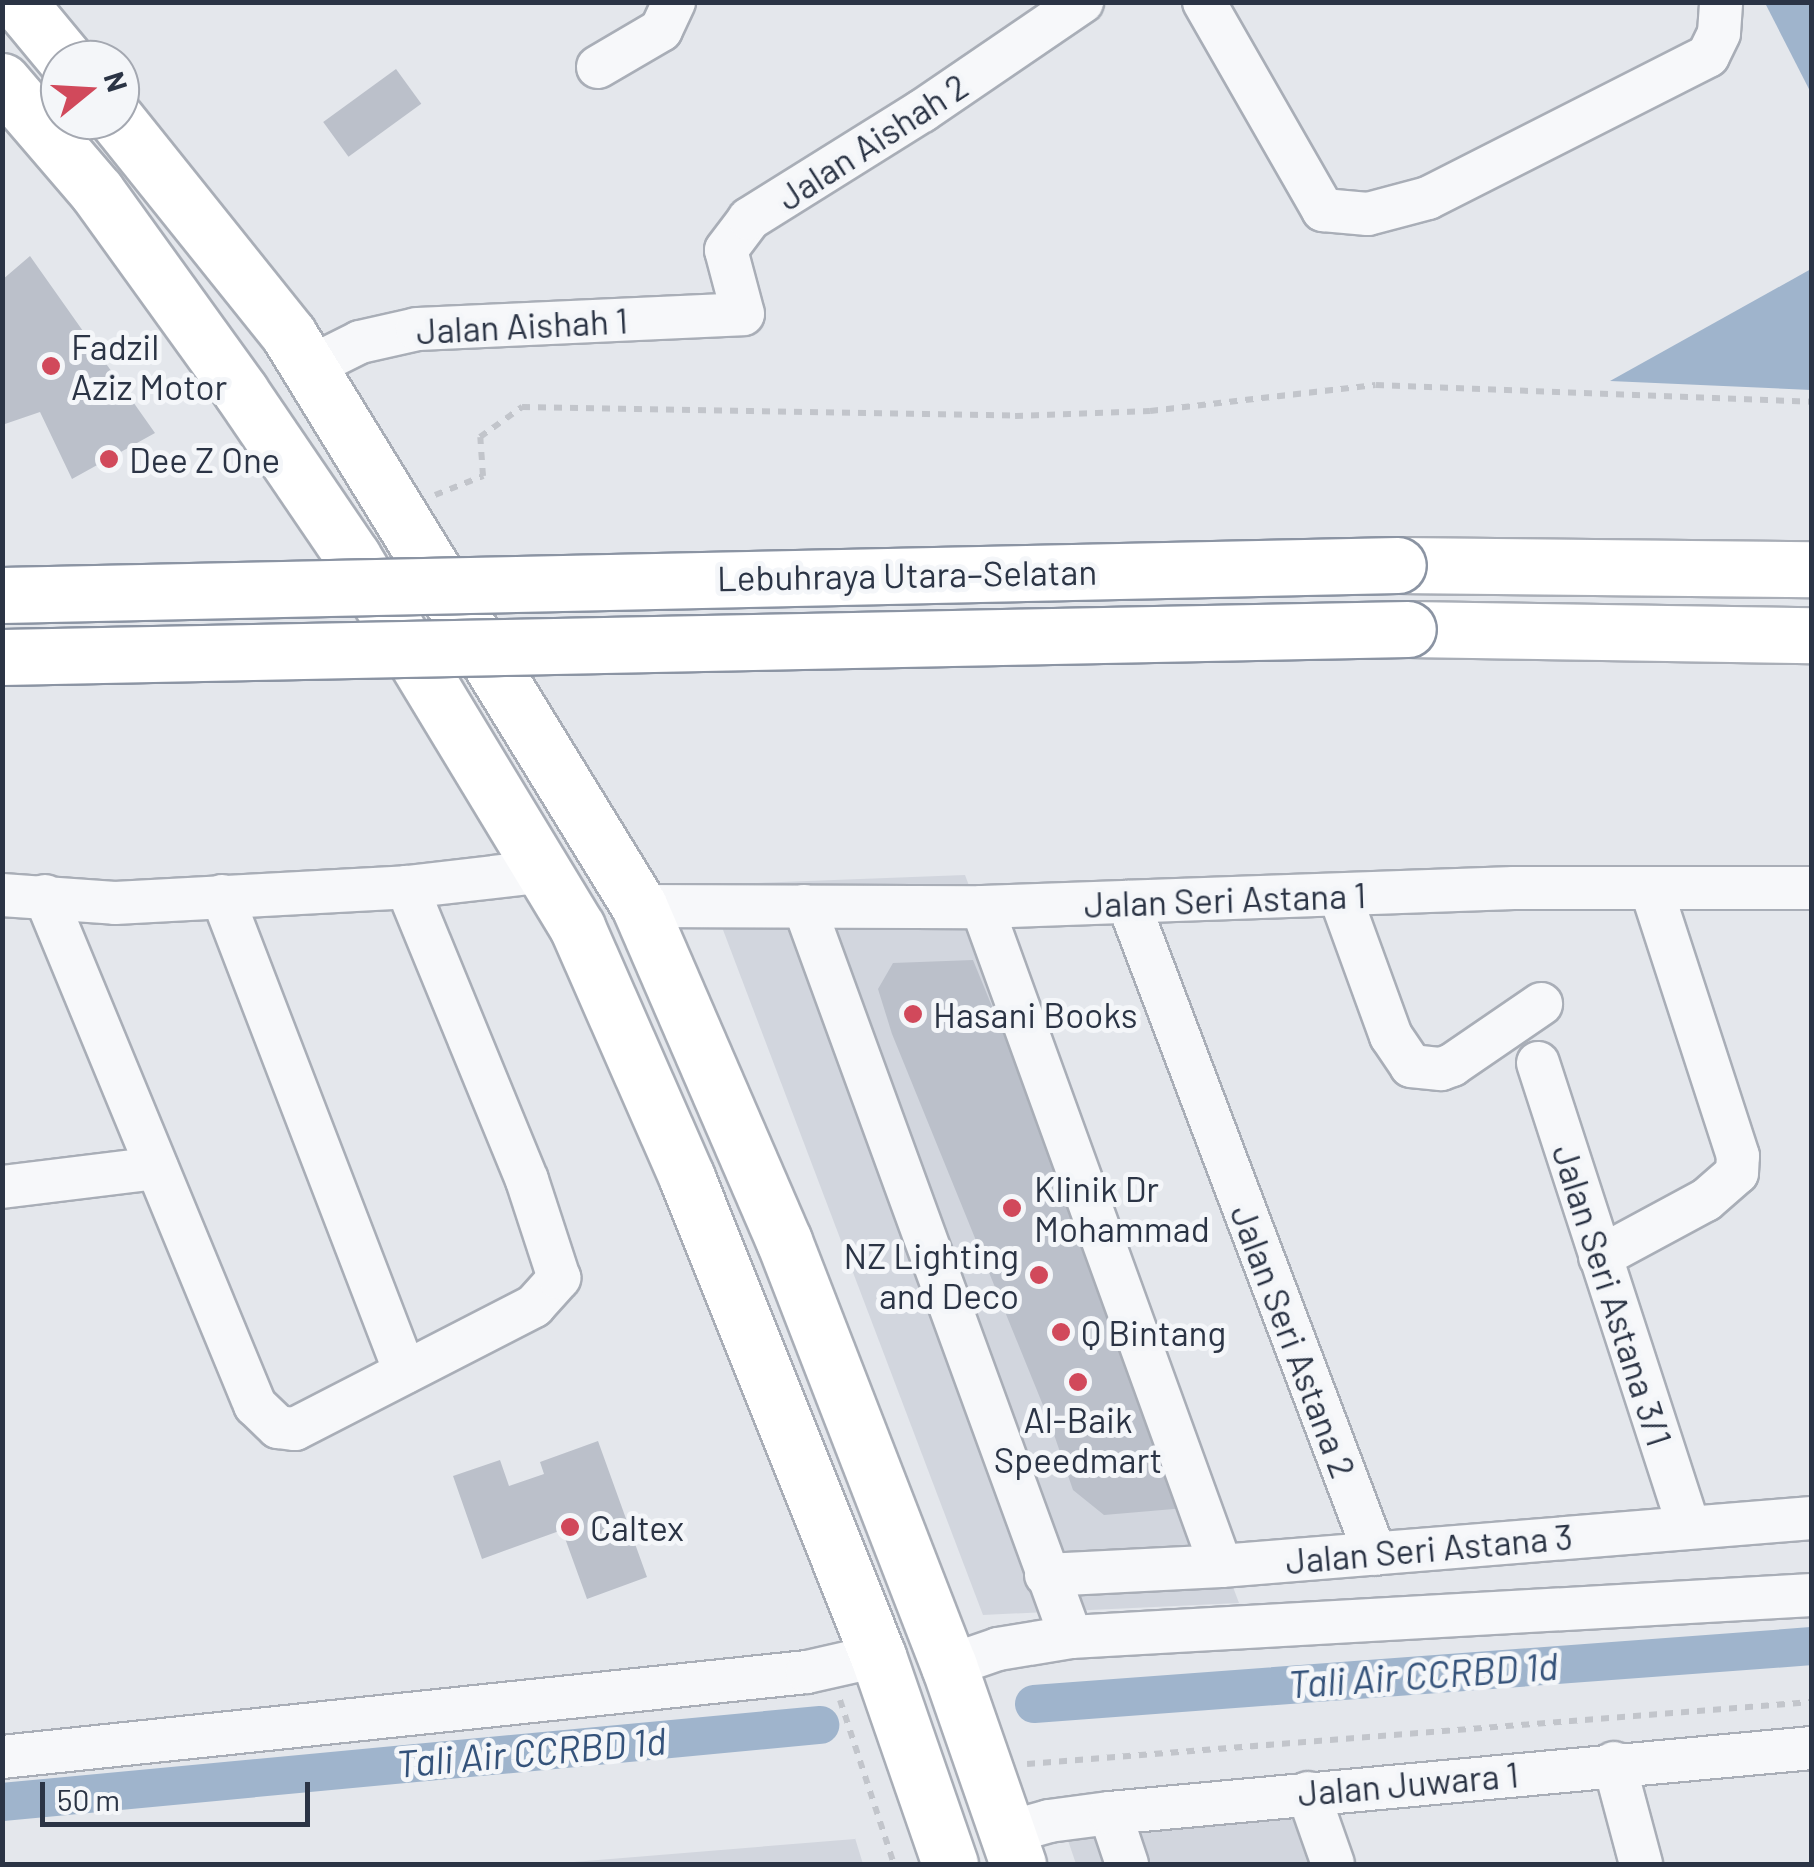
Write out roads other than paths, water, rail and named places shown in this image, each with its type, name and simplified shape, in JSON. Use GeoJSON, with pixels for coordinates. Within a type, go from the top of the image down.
{"type":"FeatureCollection","features":[{"type":"Feature","properties":{"kind":"highway"},"geometry":{"type":"LineString","coordinates":[[18,2],[49,40]]}},
{"type":"Feature","properties":{"kind":"highway"},"geometry":{"type":"LineString","coordinates":[[2,81],[97,192],[242,392],[353,557],[577,928],[687,1178],[878,1656],[950,1864]]}},
{"type":"Feature","properties":{"kind":"highway"},"geometry":{"type":"LineString","coordinates":[[134,140],[212,232],[310,367],[639,906],[784,1241],[949,1666],[1012,1849]]}},
{"type":"Feature","properties":{"kind":"highway","name":"Lebuhraya Utara–Selatan"},"geometry":{"type":"LineString","coordinates":[[2,595],[1398,565],[1812,570]]}},
{"type":"Feature","properties":{"kind":"highway","name":"Lebuhraya Utara–Selatan"},"geometry":{"type":"LineString","coordinates":[[2,657],[1408,629],[1812,635]]}},
{"type":"Feature","properties":{"kind":"street"},"geometry":{"type":"LineString","coordinates":[[598,67],[661,30],[674,2]]}},
{"type":"Feature","properties":{"kind":"street","name":"Jalan Aishah 2"},"geometry":{"type":"LineString","coordinates":[[743,314],[726,250],[749,219],[922,112],[1082,2]]}},
{"type":"Feature","properties":{"kind":"street"},"geometry":{"type":"LineString","coordinates":[[1204,2],[1323,210],[1368,214],[1428,198],[1708,56],[1719,33],[1721,2]]}},
{"type":"Feature","properties":{"kind":"street","name":"Jalan Aishah 1"},"geometry":{"type":"LineString","coordinates":[[310,367],[360,342],[417,328],[743,314]]}},
{"type":"Feature","properties":{"kind":"street"},"geometry":{"type":"LineString","coordinates":[[2,895],[115,903],[407,887],[545,872]]}},
{"type":"Feature","properties":{"kind":"street"},"geometry":{"type":"LineString","coordinates":[[45,896],[255,1405],[278,1426],[295,1429],[534,1306],[559,1278],[527,1180],[407,887]]}},
{"type":"Feature","properties":{"kind":"street","name":"Jalan Seri Astana 1"},"geometry":{"type":"LineString","coordinates":[[639,906],[982,907],[1514,888],[1812,888]]}},
{"type":"Feature","properties":{"kind":"street"},"geometry":{"type":"LineString","coordinates":[[1600,1257],[1706,1200],[1737,1173],[1738,1156],[1652,891]]}},
{"type":"Feature","properties":{"kind":"street"},"geometry":{"type":"LineString","coordinates":[[222,896],[405,1372]]}},
{"type":"Feature","properties":{"kind":"street"},"geometry":{"type":"LineString","coordinates":[[1340,896],[1391,1036],[1412,1066],[1441,1070],[1452,1065],[1541,1004]]}},
{"type":"Feature","properties":{"kind":"street","name":"Jalan Seri Astana 2"},"geometry":{"type":"LineString","coordinates":[[1128,902],[1375,1554]]}},
{"type":"Feature","properties":{"kind":"street"},"geometry":{"type":"LineString","coordinates":[[804,906],[1071,1637]]}},
{"type":"Feature","properties":{"kind":"street"},"geometry":{"type":"LineString","coordinates":[[982,907],[1221,1566]]}},
{"type":"Feature","properties":{"kind":"street","name":"Jalan Seri Astana 3/1"},"geometry":{"type":"LineString","coordinates":[[1538,1064],[1689,1527]]}},
{"type":"Feature","properties":{"kind":"street"},"geometry":{"type":"LineString","coordinates":[[2,1187],[157,1168]]}},
{"type":"Feature","properties":{"kind":"street","name":"Jalan Seri Astana 3"},"geometry":{"type":"LineString","coordinates":[[1046,1575],[1221,1566],[1812,1518]]}},
{"type":"Feature","properties":{"kind":"street"},"geometry":{"type":"LineString","coordinates":[[949,1666],[998,1649],[1071,1637],[1812,1595]]}},
{"type":"Feature","properties":{"kind":"street"},"geometry":{"type":"LineString","coordinates":[[2,1757],[807,1672],[878,1656]]}},
{"type":"Feature","properties":{"kind":"street","name":"Jalan Juwara 1"},"geometry":{"type":"LineString","coordinates":[[1012,1849],[1049,1821],[1110,1813],[1812,1748]]}},
{"type":"Feature","properties":{"kind":"street"},"geometry":{"type":"LineString","coordinates":[[1614,1764],[1641,1864]]}},
{"type":"Feature","properties":{"kind":"street"},"geometry":{"type":"LineString","coordinates":[[1308,1792],[1333,1864]]}},
{"type":"Feature","properties":{"kind":"street"},"geometry":{"type":"LineString","coordinates":[[1110,1813],[1127,1864]]}},
{"type":"Feature","properties":{"kind":"water"},"geometry":{"type":"Polygon","coordinates":[[[1765,3],[1811,3],[1811,93],[1765,3]]]}},
{"type":"Feature","properties":{"kind":"water"},"geometry":{"type":"Polygon","coordinates":[[[1811,269],[1811,390],[1610,381],[1811,269]]]}},
{"type":"Feature","properties":{"kind":"waterway","name":"Tali Air CCRBD 1d"},"geometry":{"type":"LineString","coordinates":[[1034,1704],[1812,1646]]}},
{"type":"Feature","properties":{"kind":"waterway","name":"Tali Air CCRBD 1d"},"geometry":{"type":"LineString","coordinates":[[2,1802],[820,1725]]}},
{"type":"Feature","properties":{"kind":"place","name":"Fadzil Aziz Motor"},"geometry":{"type":"Point","coordinates":[51,366]}},
{"type":"Feature","properties":{"kind":"place","name":"Dee Z One"},"geometry":{"type":"Point","coordinates":[109,459]}},
{"type":"Feature","properties":{"kind":"place","name":"Hasani Books"},"geometry":{"type":"Point","coordinates":[913,1014]}},
{"type":"Feature","properties":{"kind":"place","name":"Klinik Dr Mohammad"},"geometry":{"type":"Point","coordinates":[1012,1208]}},
{"type":"Feature","properties":{"kind":"place","name":"NZ Lighting and Deco"},"geometry":{"type":"Point","coordinates":[1039,1275]}},
{"type":"Feature","properties":{"kind":"place","name":"Q Bintang"},"geometry":{"type":"Point","coordinates":[1061,1332]}},
{"type":"Feature","properties":{"kind":"place","name":"Al-Baik Speedmart"},"geometry":{"type":"Point","coordinates":[1078,1382]}},
{"type":"Feature","properties":{"kind":"place","name":"Caltex"},"geometry":{"type":"Point","coordinates":[570,1527]}}]}
